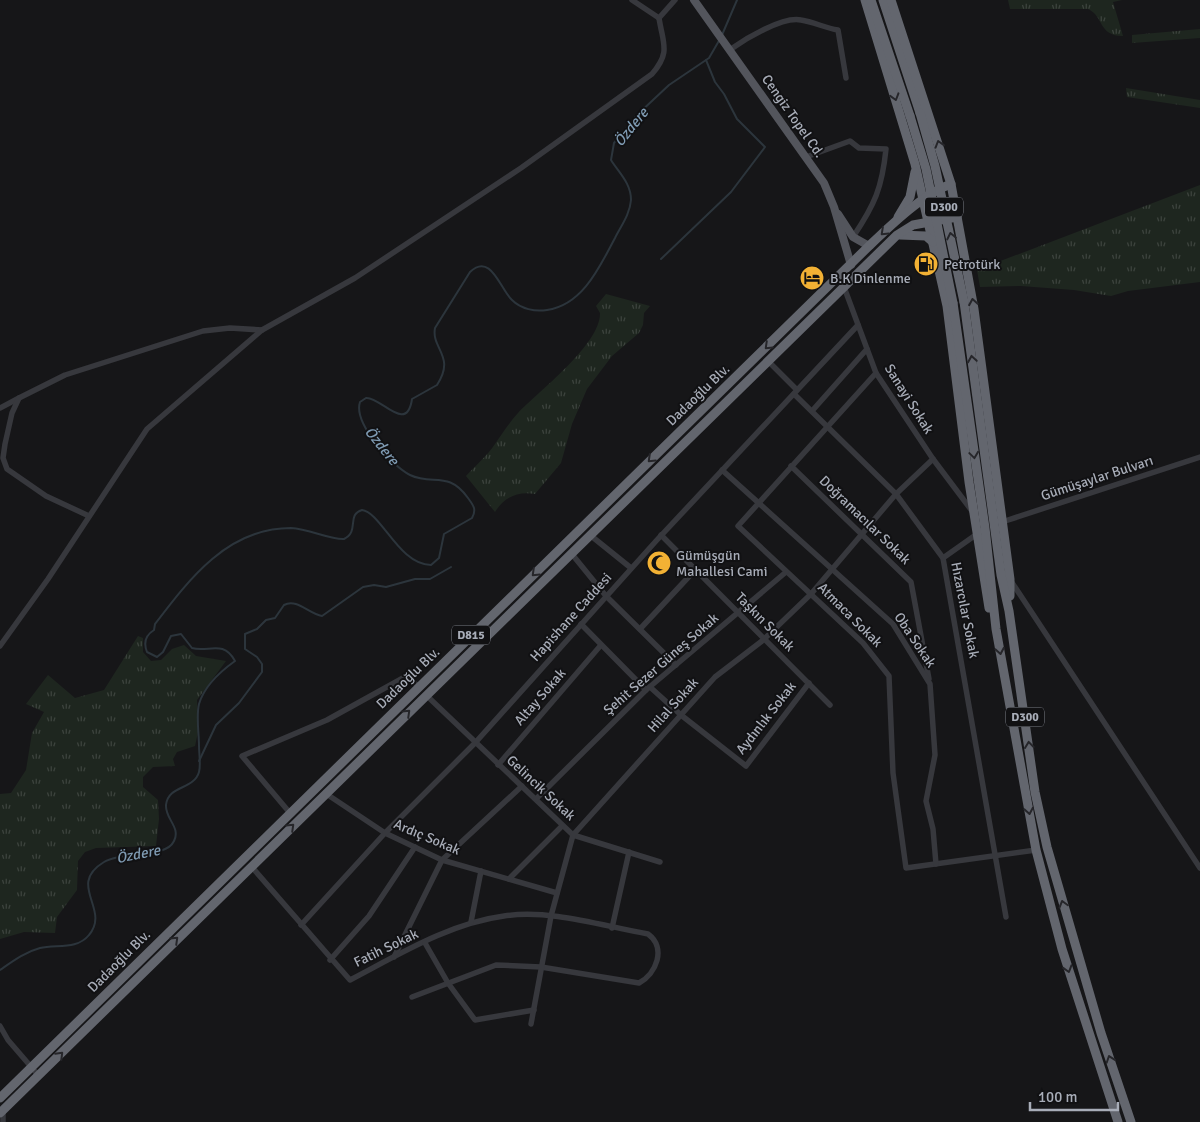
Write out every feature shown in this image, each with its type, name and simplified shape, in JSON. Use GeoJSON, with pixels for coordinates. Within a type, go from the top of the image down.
{"type":"FeatureCollection","features":[{"type":"Feature","properties":{"kind":"highway"},"geometry":{"type":"LineString","coordinates":[[864,0],[915,164],[947,306],[985,593],[996,629]]}},
{"type":"Feature","properties":{"kind":"highway","name":"D300"},"geometry":{"type":"LineString","coordinates":[[871,0],[926,169],[953,303],[983,518],[996,629],[1036,850],[1062,948],[1118,1122]]}},
{"type":"Feature","properties":{"kind":"highway","name":"D300"},"geometry":{"type":"LineString","coordinates":[[883,0],[920,113],[935,166],[964,302],[1001,575],[1010,611],[1035,792],[1047,847],[1101,1033],[1131,1122]]}},
{"type":"Feature","properties":{"kind":"highway"},"geometry":{"type":"LineString","coordinates":[[891,0],[951,184],[974,309],[1010,579],[1010,611]]}},
{"type":"Feature","properties":{"kind":"highway"},"geometry":{"type":"LineString","coordinates":[[896,220],[910,197],[915,164]]}},
{"type":"Feature","properties":{"kind":"highway","name":"Dadaoğlu Blv."},"geometry":{"type":"LineString","coordinates":[[0,1098],[868,246],[896,220],[924,201],[936,190],[951,184]]}},
{"type":"Feature","properties":{"kind":"highway","name":"Dadaoğlu Blv."},"geometry":{"type":"LineString","coordinates":[[1,1112],[897,235],[913,225],[957,217]]}},
{"type":"Feature","properties":{"kind":"highway"},"geometry":{"type":"LineString","coordinates":[[897,235],[915,234],[926,236],[933,242]]}},
{"type":"Feature","properties":{"kind":"main road","name":"Cengiz Topel Cd."},"geometry":{"type":"LineString","coordinates":[[694,0],[824,183],[834,207]]}},
{"type":"Feature","properties":{"kind":"main road"},"geometry":{"type":"LineString","coordinates":[[834,207],[853,237],[868,246]]}},
{"type":"Feature","properties":{"kind":"main road"},"geometry":{"type":"LineString","coordinates":[[834,207],[850,265]]}},
{"type":"Feature","properties":{"kind":"street"},"geometry":{"type":"LineString","coordinates":[[0,646],[48,579],[147,429],[262,330],[355,278],[521,168],[652,74],[662,62],[664,55],[658,18],[632,0]]}},
{"type":"Feature","properties":{"kind":"street"},"geometry":{"type":"LineString","coordinates":[[658,18],[675,0]]}},
{"type":"Feature","properties":{"kind":"street"},"geometry":{"type":"LineString","coordinates":[[728,46],[790,19],[838,30],[846,78]]}},
{"type":"Feature","properties":{"kind":"street"},"geometry":{"type":"LineString","coordinates":[[806,157],[850,141],[858,148],[886,149],[882,180],[871,210],[853,237]]}},
{"type":"Feature","properties":{"kind":"street","name":"Sanayi Sokak"},"geometry":{"type":"LineString","coordinates":[[844,286],[876,374],[933,460],[974,514]]}},
{"type":"Feature","properties":{"kind":"street","name":"Hapishane Caddesi"},"geometry":{"type":"LineString","coordinates":[[302,925],[385,833],[476,743],[606,596],[858,325]]}},
{"type":"Feature","properties":{"kind":"street"},"geometry":{"type":"LineString","coordinates":[[0,408],[65,375],[203,331],[230,328],[262,330]]}},
{"type":"Feature","properties":{"kind":"street"},"geometry":{"type":"LineString","coordinates":[[812,411],[867,349]]}},
{"type":"Feature","properties":{"kind":"street","name":"Hızarcılar Sokak"},"geometry":{"type":"LineString","coordinates":[[768,361],[828,428],[896,494],[943,558],[997,855],[1006,917]]}},
{"type":"Feature","properties":{"kind":"street"},"geometry":{"type":"LineString","coordinates":[[758,502],[876,374]]}},
{"type":"Feature","properties":{"kind":"street"},"geometry":{"type":"LineString","coordinates":[[19,398],[12,413],[5,444],[3,458],[7,469],[46,496],[89,516]]}},
{"type":"Feature","properties":{"kind":"street","name":"Gümüşaylar Bulvarı"},"geometry":{"type":"LineString","coordinates":[[1002,522],[1200,457]]}},
{"type":"Feature","properties":{"kind":"street","name":"Hilal Sokak"},"geometry":{"type":"LineString","coordinates":[[531,1024],[551,916],[573,835],[715,677],[764,638],[811,594],[896,494],[933,460]]}},
{"type":"Feature","properties":{"kind":"street","name":"Doğramacılar Sokak"},"geometry":{"type":"LineString","coordinates":[[791,466],[911,582],[930,684]]}},
{"type":"Feature","properties":{"kind":"street","name":"Oba Sokak"},"geometry":{"type":"LineString","coordinates":[[722,470],[893,624],[930,684],[935,755],[926,801],[933,829],[936,864]]}},
{"type":"Feature","properties":{"kind":"street","name":"Atmaca Sokak"},"geometry":{"type":"LineString","coordinates":[[758,502],[738,526],[863,643],[888,676],[892,772],[906,868],[936,864]]}},
{"type":"Feature","properties":{"kind":"street"},"geometry":{"type":"LineString","coordinates":[[943,558],[978,534]]}},
{"type":"Feature","properties":{"kind":"street"},"geometry":{"type":"LineString","coordinates":[[590,535],[632,568]]}},
{"type":"Feature","properties":{"kind":"street","name":"Taşkın Sokak"},"geometry":{"type":"LineString","coordinates":[[662,535],[830,705]]}},
{"type":"Feature","properties":{"kind":"street"},"geometry":{"type":"LineString","coordinates":[[571,554],[606,596],[676,665]]}},
{"type":"Feature","properties":{"kind":"street"},"geometry":{"type":"LineString","coordinates":[[640,629],[696,569]]}},
{"type":"Feature","properties":{"kind":"street","name":"Şehit Sezer Güneş Sokak"},"geometry":{"type":"LineString","coordinates":[[536,799],[648,688],[786,572]]}},
{"type":"Feature","properties":{"kind":"street"},"geometry":{"type":"LineString","coordinates":[[1010,579],[1200,868]]}},
{"type":"Feature","properties":{"kind":"street","name":"Aydınlık Sokak"},"geometry":{"type":"LineString","coordinates":[[581,624],[648,688],[746,766],[809,683]]}},
{"type":"Feature","properties":{"kind":"street","name":"Altay Sokak"},"geometry":{"type":"LineString","coordinates":[[498,765],[601,645]]}},
{"type":"Feature","properties":{"kind":"street"},"geometry":{"type":"LineString","coordinates":[[290,813],[242,756],[327,720],[403,678],[410,678],[418,687]]}},
{"type":"Feature","properties":{"kind":"street","name":"Gelincik Sokak"},"geometry":{"type":"LineString","coordinates":[[426,695],[573,835],[660,862]]}},
{"type":"Feature","properties":{"kind":"street"},"geometry":{"type":"LineString","coordinates":[[393,958],[442,860],[522,786]]}},
{"type":"Feature","properties":{"kind":"street","name":"Ardıç Sokak"},"geometry":{"type":"LineString","coordinates":[[325,793],[385,833],[442,860],[557,893]]}},
{"type":"Feature","properties":{"kind":"street"},"geometry":{"type":"LineString","coordinates":[[509,879],[562,826]]}},
{"type":"Feature","properties":{"kind":"street"},"geometry":{"type":"LineString","coordinates":[[330,960],[369,916],[415,847]]}},
{"type":"Feature","properties":{"kind":"street"},"geometry":{"type":"LineString","coordinates":[[936,864],[1036,850]]}},
{"type":"Feature","properties":{"kind":"street"},"geometry":{"type":"LineString","coordinates":[[612,928],[629,852]]}},
{"type":"Feature","properties":{"kind":"street","name":"Fatih Sokak"},"geometry":{"type":"LineString","coordinates":[[251,866],[330,960],[350,980],[471,922],[506,915],[551,916],[648,934],[655,941],[658,957],[656,966],[639,983],[541,967]]}},
{"type":"Feature","properties":{"kind":"street"},"geometry":{"type":"LineString","coordinates":[[471,922],[481,871]]}},
{"type":"Feature","properties":{"kind":"street"},"geometry":{"type":"LineString","coordinates":[[425,943],[448,984],[475,1020],[534,1010]]}},
{"type":"Feature","properties":{"kind":"street"},"geometry":{"type":"LineString","coordinates":[[412,997],[496,965],[541,967]]}},
{"type":"Feature","properties":{"kind":"street"},"geometry":{"type":"LineString","coordinates":[[0,1026],[8,1040],[39,1076]]}},
{"type":"Feature","properties":{"kind":"street"},"geometry":{"type":"LineString","coordinates":[[1,1112],[3,1122]]}},
{"type":"Feature","properties":{"kind":"green space"},"geometry":{"type":"Polygon","coordinates":[[[1008,0],[1122,0],[1113,2],[1123,36],[1109,33],[1097,16],[1088,9],[1010,9],[1008,0]]]}},
{"type":"Feature","properties":{"kind":"green space"},"geometry":{"type":"Polygon","coordinates":[[[1200,29],[1200,38],[1132,43],[1132,35],[1200,29]]]}},
{"type":"Feature","properties":{"kind":"green space"},"geometry":{"type":"Polygon","coordinates":[[[1126,88],[1200,100],[1200,108],[1127,97],[1126,88]]]}},
{"type":"Feature","properties":{"kind":"green space"},"geometry":{"type":"Polygon","coordinates":[[[1200,185],[1200,282],[1128,291],[1111,296],[1074,290],[1021,286],[980,287],[977,270],[1200,185]]]}},
{"type":"Feature","properties":{"kind":"green space"},"geometry":{"type":"Polygon","coordinates":[[[606,294],[650,306],[644,313],[643,325],[639,333],[612,356],[587,389],[572,424],[561,463],[535,494],[523,493],[512,496],[503,502],[495,512],[466,476],[488,453],[518,413],[580,353],[598,325],[600,313],[596,306],[606,294]]]}},
{"type":"Feature","properties":{"kind":"green space"},"geometry":{"type":"Polygon","coordinates":[[[138,636],[143,638],[143,652],[151,661],[161,660],[172,649],[184,645],[196,656],[226,661],[197,700],[198,732],[195,746],[177,752],[173,759],[175,766],[153,767],[143,777],[143,787],[158,800],[159,819],[156,846],[96,848],[85,852],[78,861],[77,890],[57,917],[55,933],[24,932],[0,939],[0,794],[11,793],[26,770],[32,733],[44,712],[26,704],[48,675],[75,698],[104,690],[138,636]]]}},
{"type":"Feature","properties":{"kind":"waterway","name":"Özdere"},"geometry":{"type":"LineString","coordinates":[[722,35],[737,0]]}},
{"type":"Feature","properties":{"kind":"waterway","name":"Özdere"},"geometry":{"type":"LineString","coordinates":[[0,970],[19,957],[40,948],[72,945],[84,940],[94,925],[95,916],[88,888],[89,879],[93,871],[104,862],[112,859],[153,853],[169,847],[174,841],[176,831],[166,810],[166,805],[171,794],[192,782],[199,772],[198,709],[201,698],[214,680],[235,661],[225,650],[192,648],[181,634],[171,636],[163,652],[157,657],[147,652],[145,645],[146,639],[154,630],[155,624],[197,573],[230,546],[269,530],[291,528],[344,539],[349,536],[353,528],[353,519],[357,512],[362,510],[376,519],[409,557],[420,563],[431,565],[439,558],[444,534],[472,518],[474,512],[473,505],[461,489],[447,481],[418,478],[410,475],[384,453],[362,421],[359,411],[360,402],[366,398],[372,399],[392,411],[405,414],[409,409],[412,399],[437,385],[442,375],[444,360],[436,342],[435,328],[470,272],[477,267],[484,266],[489,269],[512,300],[520,306],[533,310],[542,311],[560,307],[571,301],[589,283],[625,220],[631,200],[629,188],[611,160],[614,143],[637,115],[669,85],[709,58],[720,39]]}},
{"type":"Feature","properties":{"kind":"waterway"},"geometry":{"type":"LineString","coordinates":[[661,259],[731,192],[765,147],[737,119],[724,94],[715,82],[706,60]]}},
{"type":"Feature","properties":{"kind":"waterway"},"geometry":{"type":"LineString","coordinates":[[199,761],[216,725],[239,703],[262,672],[262,664],[257,657],[245,649],[245,634],[257,629],[266,620],[275,618],[284,605],[289,603],[294,603],[322,616],[363,587],[374,585],[386,587],[415,579],[430,579],[451,567]]}},
{"type":"Feature","properties":{"kind":"place","name":"Petrotürk"},"geometry":{"type":"Point","coordinates":[926,264]}},
{"type":"Feature","properties":{"kind":"place","name":"B.K Dinlenme"},"geometry":{"type":"Point","coordinates":[812,278]}},
{"type":"Feature","properties":{"kind":"place","name":"Gümüşgün Mahallesi Cami"},"geometry":{"type":"Point","coordinates":[659,563]}}]}
